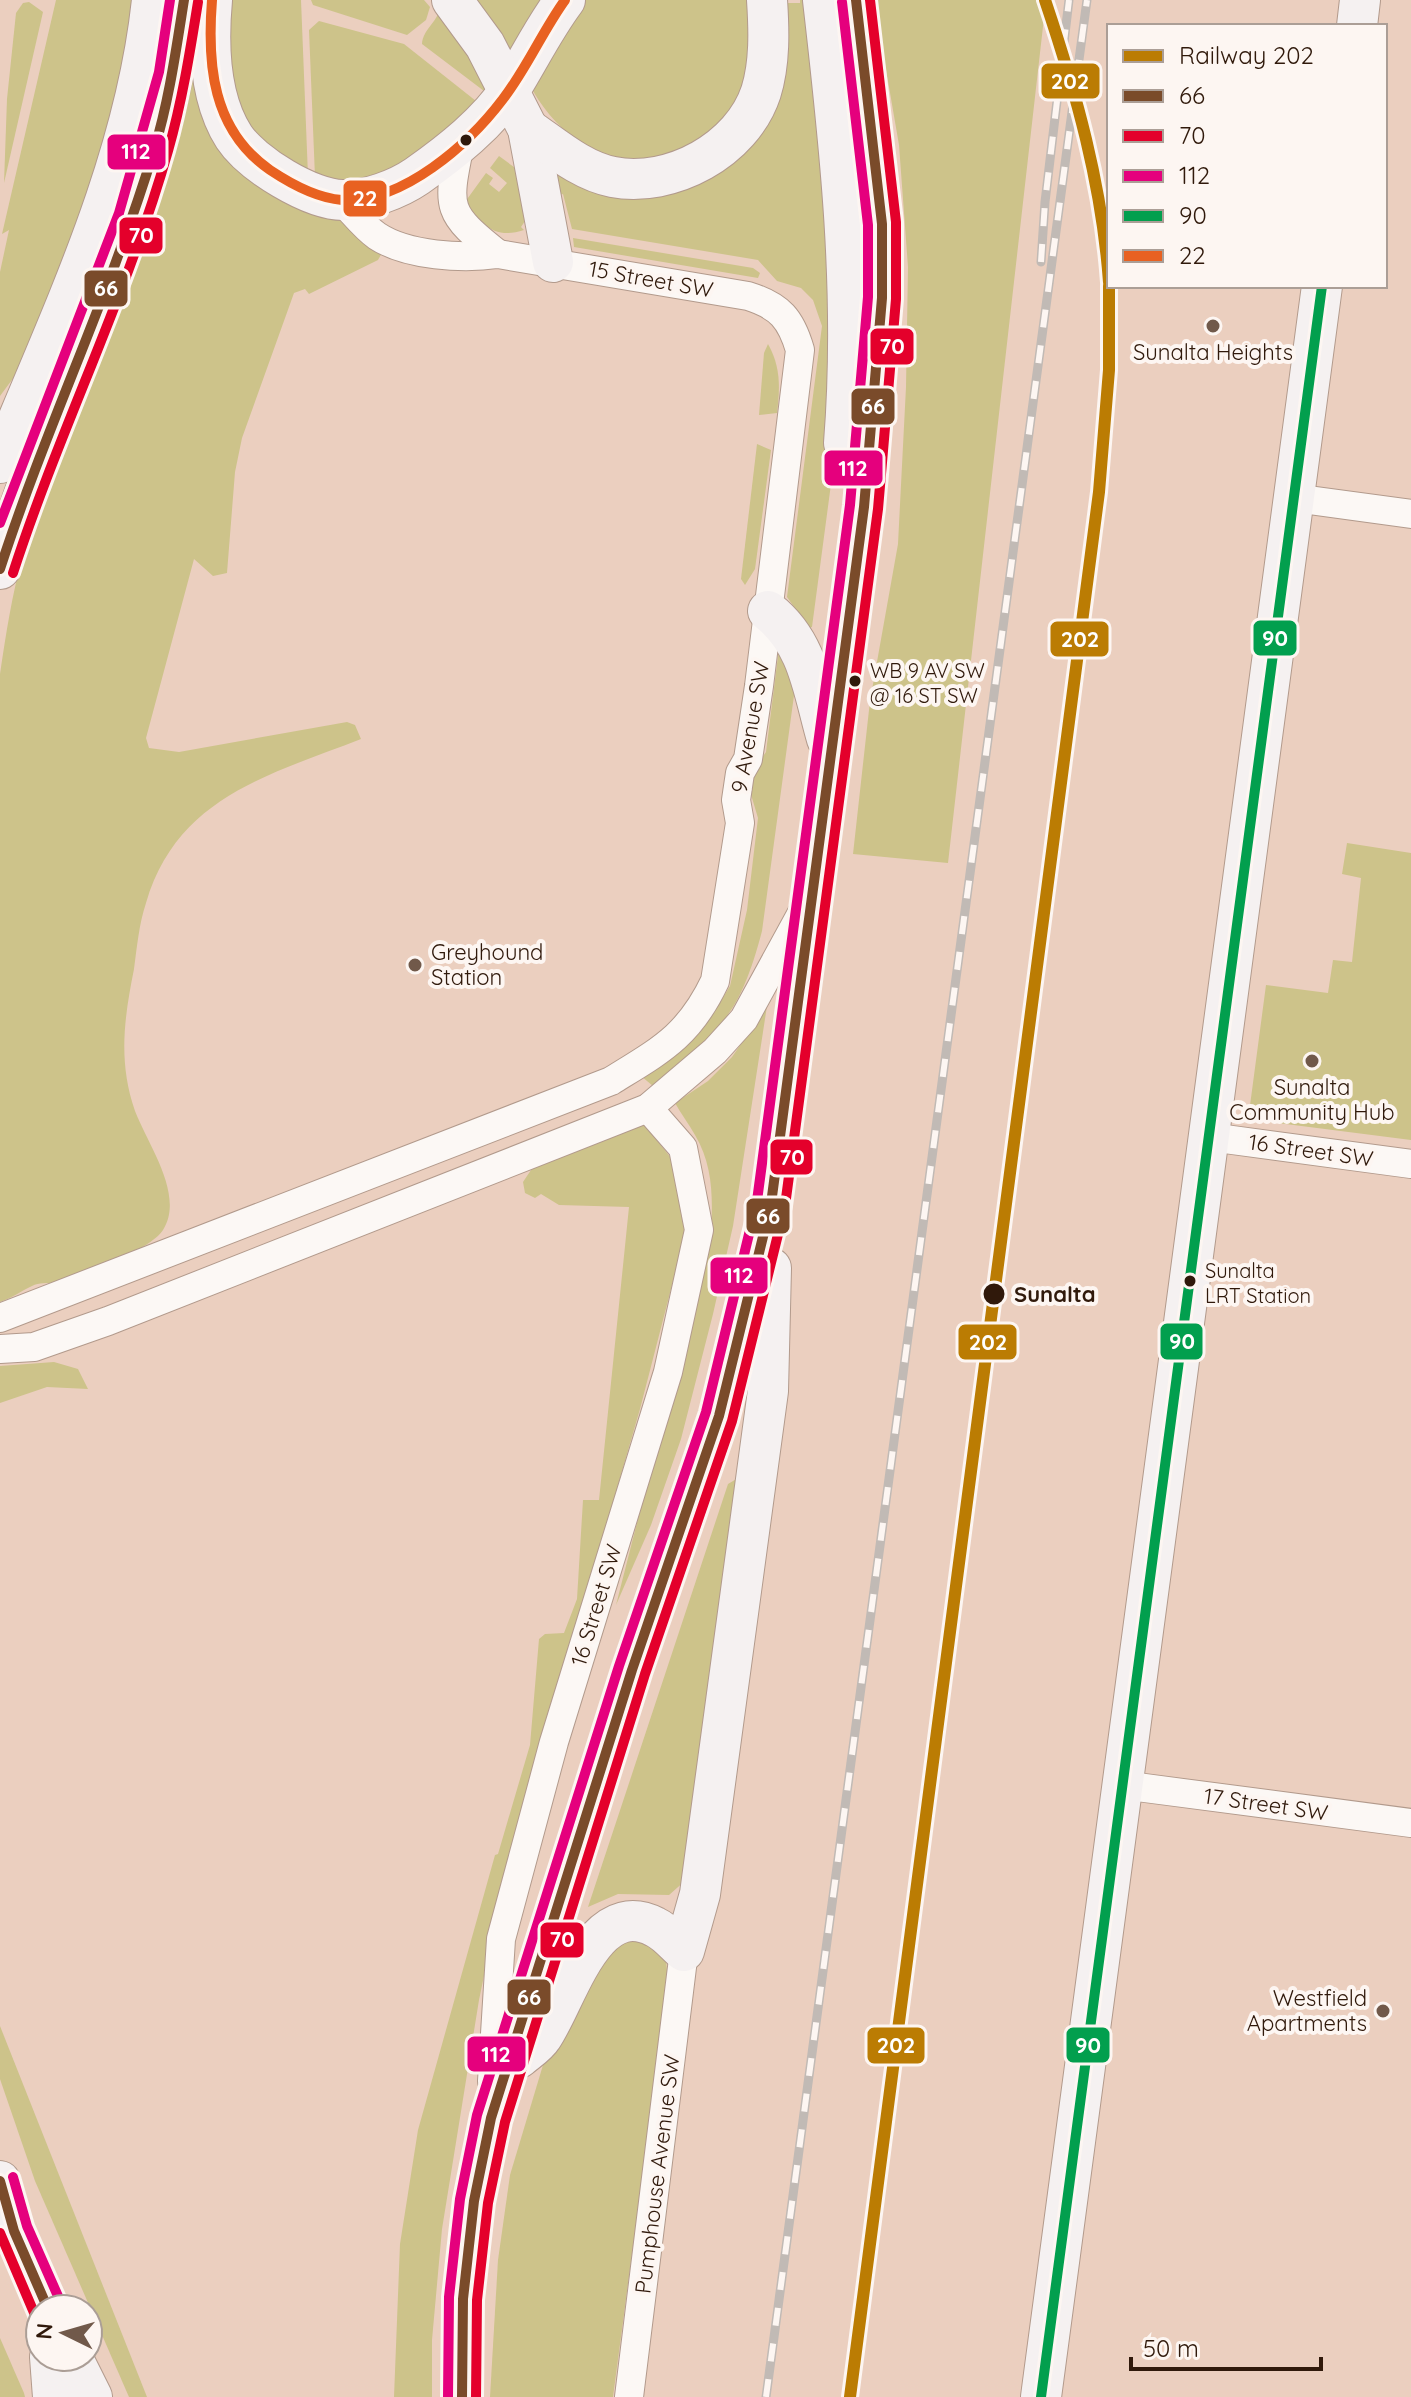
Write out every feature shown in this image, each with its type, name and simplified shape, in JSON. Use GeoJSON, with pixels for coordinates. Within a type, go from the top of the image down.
{"type":"FeatureCollection","features":[{"type":"Feature","properties":{"kind":"main road"},"geometry":{"type":"LineString","coordinates":[[0,463],[114,177],[134,105],[152,0]]}},
{"type":"Feature","properties":{"kind":"main road"},"geometry":{"type":"LineString","coordinates":[[0,569],[26,488],[135,208],[165,108],[184,0]]}},
{"type":"Feature","properties":{"kind":"main road"},"geometry":{"type":"LineString","coordinates":[[212,0],[211,58],[219,101],[234,137],[277,176],[341,200],[383,193],[415,178],[460,144],[509,90],[565,0]]}},
{"type":"Feature","properties":{"kind":"main road"},"geometry":{"type":"LineString","coordinates":[[452,0],[485,45],[528,129],[553,262]]}},
{"type":"Feature","properties":{"kind":"main road"},"geometry":{"type":"LineString","coordinates":[[528,129],[579,164],[612,177],[657,178],[705,160],[739,131],[761,93],[769,36],[767,0]]}},
{"type":"Feature","properties":{"kind":"main road"},"geometry":{"type":"LineString","coordinates":[[823,0],[842,167],[848,283],[848,399],[831,604],[842,673]]}},
{"type":"Feature","properties":{"kind":"main road"},"geometry":{"type":"LineString","coordinates":[[462,2397],[463,2299],[474,2201],[491,2118],[632,1670],[719,1416],[771,1204],[866,493],[882,298],[877,163],[856,0]]}},
{"type":"Feature","properties":{"kind":"main road"},"geometry":{"type":"LineString","coordinates":[[1357,24],[1360,0]]}},
{"type":"Feature","properties":{"kind":"main road"},"geometry":{"type":"LineString","coordinates":[[1041,2397],[1322,288]]}},
{"type":"Feature","properties":{"kind":"main road"},"geometry":{"type":"LineString","coordinates":[[768,611],[786,625],[799,643],[831,754]]}},
{"type":"Feature","properties":{"kind":"main road"},"geometry":{"type":"LineString","coordinates":[[507,2068],[541,2039],[584,1956],[601,1936],[618,1923],[638,1921],[656,1927],[684,1951],[700,1894],[768,1391],[771,1204]]}},
{"type":"Feature","properties":{"kind":"main road"},"geometry":{"type":"LineString","coordinates":[[0,2181],[7,2224],[39,2293]]}},
{"type":"Feature","properties":{"kind":"main road"},"geometry":{"type":"LineString","coordinates":[[51,2373],[53,2397]]}},
{"type":"Feature","properties":{"kind":"main road"},"geometry":{"type":"LineString","coordinates":[[80,2373],[92,2397]]}},
{"type":"Feature","properties":{"kind":"street"},"geometry":{"type":"LineString","coordinates":[[460,144],[450,194],[452,210],[470,232],[498,254]]}},
{"type":"Feature","properties":{"kind":"street","name":"15 Street SW"},"geometry":{"type":"LineString","coordinates":[[341,200],[376,235],[398,245],[465,258],[498,254],[553,262],[748,296],[781,310],[793,326]]}},
{"type":"Feature","properties":{"kind":"street","name":"9 Avenue SW"},"geometry":{"type":"LineString","coordinates":[[0,1318],[611,1081],[675,1042],[705,1004],[715,981],[740,823],[736,800],[740,773],[748,759],[800,350],[793,326]]}},
{"type":"Feature","properties":{"kind":"street"},"geometry":{"type":"LineString","coordinates":[[1294,498],[1411,514]]}},
{"type":"Feature","properties":{"kind":"street"},"geometry":{"type":"LineString","coordinates":[[0,1349],[34,1347],[108,1321],[648,1108],[715,1051],[744,1019],[811,896]]}},
{"type":"Feature","properties":{"kind":"street","name":"16 Street SW"},"geometry":{"type":"LineString","coordinates":[[491,2118],[501,1939],[554,1742],[668,1372],[699,1230],[683,1148],[648,1108]]}},
{"type":"Feature","properties":{"kind":"street","name":"16 Street SW"},"geometry":{"type":"LineString","coordinates":[[1210,1137],[1411,1164]]}},
{"type":"Feature","properties":{"kind":"street","name":"17 Street SW"},"geometry":{"type":"LineString","coordinates":[[1122,1785],[1411,1823]]}},
{"type":"Feature","properties":{"kind":"street","name":"Pumphouse Avenue SW"},"geometry":{"type":"LineString","coordinates":[[629,2397],[684,1951]]}},
{"type":"Feature","properties":{"kind":"shaded area"},"geometry":{"type":"Polygon","coordinates":[[[56,0],[144,0],[125,109],[17,373],[0,396],[0,272],[9,230],[2,234],[56,0]]]}},
{"type":"Feature","properties":{"kind":"shaded area"},"geometry":{"type":"Polygon","coordinates":[[[224,0],[301,0],[308,176],[264,147],[232,98],[224,0]]]}},
{"type":"Feature","properties":{"kind":"shaded area"},"geometry":{"type":"Polygon","coordinates":[[[311,0],[424,0],[430,7],[426,20],[407,35],[313,5],[311,0]]]}},
{"type":"Feature","properties":{"kind":"shaded area"},"geometry":{"type":"Polygon","coordinates":[[[470,0],[548,0],[509,53],[470,0]]]}},
{"type":"Feature","properties":{"kind":"shaded area"},"geometry":{"type":"Polygon","coordinates":[[[583,0],[754,0],[753,73],[731,114],[706,139],[677,154],[646,160],[615,157],[584,145],[557,123],[533,91],[538,69],[583,0]]]}},
{"type":"Feature","properties":{"kind":"shaded area"},"geometry":{"type":"Polygon","coordinates":[[[800,0],[811,0],[837,410],[833,469],[812,627],[809,628],[787,597],[822,326],[813,300],[801,288],[777,281],[758,260],[572,229],[563,194],[556,196],[556,174],[573,183],[722,168],[780,3],[800,3],[800,0]]]}},
{"type":"Feature","properties":{"kind":"shaded area"},"geometry":{"type":"Polygon","coordinates":[[[874,0],[1046,0],[948,863],[853,854],[870,701],[898,544],[906,387],[908,267],[899,145],[874,0]]]}},
{"type":"Feature","properties":{"kind":"shaded area"},"geometry":{"type":"Polygon","coordinates":[[[29,2],[43,12],[4,183],[7,99],[16,13],[23,3],[29,2]]]}},
{"type":"Feature","properties":{"kind":"shaded area"},"geometry":{"type":"Polygon","coordinates":[[[440,8],[492,81],[484,91],[422,44],[440,8]]]}},
{"type":"Feature","properties":{"kind":"shaded area"},"geometry":{"type":"Polygon","coordinates":[[[319,21],[404,44],[476,101],[408,167],[348,183],[315,177],[309,30],[319,21]]]}},
{"type":"Feature","properties":{"kind":"shaded area"},"geometry":{"type":"Polygon","coordinates":[[[193,69],[201,89],[333,215],[382,253],[378,260],[309,294],[305,289],[294,293],[242,438],[235,472],[227,573],[213,576],[194,559],[146,738],[149,748],[179,752],[347,722],[355,725],[361,739],[293,765],[231,795],[203,814],[180,838],[160,867],[140,927],[124,1040],[130,1093],[162,1170],[170,1201],[169,1216],[163,1230],[155,1238],[130,1254],[55,1282],[35,1285],[0,1302],[0,674],[12,599],[23,555],[66,433],[138,254],[178,132],[193,69]]]}},
{"type":"Feature","properties":{"kind":"shaded area"},"geometry":{"type":"Polygon","coordinates":[[[499,156],[518,170],[527,218],[521,227],[524,230],[514,233],[489,228],[465,202],[486,173],[493,178],[489,184],[499,192],[507,183],[490,168],[499,156]]]}},
{"type":"Feature","properties":{"kind":"shaded area"},"geometry":{"type":"Polygon","coordinates":[[[573,238],[753,268],[760,273],[758,278],[574,247],[573,238]]]}},
{"type":"Feature","properties":{"kind":"shaded area"},"geometry":{"type":"Polygon","coordinates":[[[768,344],[778,378],[777,413],[759,415],[764,353],[768,344]]]}},
{"type":"Feature","properties":{"kind":"shaded area"},"geometry":{"type":"Polygon","coordinates":[[[757,444],[771,450],[755,569],[745,585],[741,579],[757,444]]]}},
{"type":"Feature","properties":{"kind":"shaded area"},"geometry":{"type":"Polygon","coordinates":[[[780,640],[798,666],[762,931],[745,984],[724,1020],[653,1086],[641,1076],[682,1049],[710,1018],[730,986],[747,910],[758,818],[749,788],[752,772],[766,752],[780,640]]]}},
{"type":"Feature","properties":{"kind":"shaded area"},"geometry":{"type":"Polygon","coordinates":[[[1347,843],[1411,853],[1411,1140],[1262,1121],[1249,1113],[1266,985],[1328,993],[1333,960],[1352,962],[1361,878],[1342,874],[1347,843]]]}},
{"type":"Feature","properties":{"kind":"shaded area"},"geometry":{"type":"Polygon","coordinates":[[[767,1006],[733,1226],[713,1314],[681,1439],[651,1525],[616,1605],[711,1233],[712,1195],[705,1158],[675,1103],[708,1081],[732,1057],[767,1006]]]}},
{"type":"Feature","properties":{"kind":"shaded area"},"geometry":{"type":"Polygon","coordinates":[[[644,1124],[675,1163],[686,1231],[640,1409],[504,1879],[479,2000],[442,2229],[432,2340],[432,2397],[394,2397],[400,2244],[418,2130],[495,1855],[498,1854],[530,1745],[539,1639],[545,1634],[564,1633],[577,1599],[583,1500],[599,1500],[629,1207],[559,1205],[541,1194],[535,1198],[525,1193],[523,1182],[531,1170],[543,1162],[644,1124]]]}},
{"type":"Feature","properties":{"kind":"shaded area"},"geometry":{"type":"Polygon","coordinates":[[[54,1362],[78,1369],[88,1389],[47,1387],[0,1403],[0,1366],[54,1362]]]}},
{"type":"Feature","properties":{"kind":"shaded area"},"geometry":{"type":"Polygon","coordinates":[[[738,1478],[686,1880],[669,1895],[618,1894],[588,1907],[728,1484],[738,1478]]]}},
{"type":"Feature","properties":{"kind":"shaded area"},"geometry":{"type":"Polygon","coordinates":[[[639,1932],[666,1960],[668,1982],[613,2397],[490,2397],[498,2260],[510,2175],[546,2055],[589,1968],[639,1932]]]}},
{"type":"Feature","properties":{"kind":"shaded area"},"geometry":{"type":"Polygon","coordinates":[[[0,2026],[147,2397],[129,2397],[104,2340],[104,2293],[84,2293],[35,2181],[0,2079],[0,2026]]]}},
{"type":"Feature","properties":{"kind":"shaded area"},"geometry":{"type":"Polygon","coordinates":[[[0,2338],[24,2393],[25,2397],[0,2397],[0,2338]]]}},
{"type":"Feature","properties":{"kind":"railway"},"geometry":{"type":"LineString","coordinates":[[1041,262],[1069,0]]}},
{"type":"Feature","properties":{"kind":"railway"},"geometry":{"type":"LineString","coordinates":[[766,2397],[1087,0]]}},
{"type":"Feature","properties":{"kind":"rail line","name":"202"},"geometry":{"type":"LineString","coordinates":[[1045,0],[1086,139],[1107,258]]}},
{"type":"Feature","properties":{"kind":"rail line","name":"202"},"geometry":{"type":"LineString","coordinates":[[850,2397],[1099,492],[1109,370],[1109,288]]}},
{"type":"Feature","properties":{"kind":"transit line","name":"112"},"geometry":{"type":"LineString","coordinates":[[0,523],[119,213],[159,72],[170,0]]}},
{"type":"Feature","properties":{"kind":"transit line","name":"66"},"geometry":{"type":"LineString","coordinates":[[0,569],[137,203],[164,113],[184,0]]}},
{"type":"Feature","properties":{"kind":"transit line","name":"22"},"geometry":{"type":"LineString","coordinates":[[212,0],[211,48],[217,94],[236,136],[251,154],[278,175],[313,193],[342,200],[388,192],[433,168],[453,152],[503,99],[565,0]]}},
{"type":"Feature","properties":{"kind":"transit line","name":"66"},"geometry":{"type":"LineString","coordinates":[[462,2397],[463,2299],[474,2201],[491,2118],[632,1670],[719,1416],[771,1204],[864,507],[882,298],[882,224],[856,0]]}},
{"type":"Feature","properties":{"kind":"transit line","name":"70"},"geometry":{"type":"LineString","coordinates":[[476,2397],[477,2300],[488,2203],[505,2122],[645,1674],[732,1421],[785,1206],[878,509],[896,299],[896,222],[870,0]]}},
{"type":"Feature","properties":{"kind":"transit line","name":"70"},"geometry":{"type":"LineString","coordinates":[[13,573],[151,205],[177,114],[198,2]]}},
{"type":"Feature","properties":{"kind":"transit line","name":"112"},"geometry":{"type":"LineString","coordinates":[[448,2397],[449,2297],[460,2199],[477,2115],[619,1666],[706,1412],[757,1201],[850,505],[868,297],[868,225],[842,2]]}},
{"type":"Feature","properties":{"kind":"transit line","name":"90"},"geometry":{"type":"LineString","coordinates":[[1041,2397],[1322,288]]}},
{"type":"Feature","properties":{"kind":"transit line","name":"112"},"geometry":{"type":"LineString","coordinates":[[13,2177],[27,2226],[57,2293]]}},
{"type":"Feature","properties":{"kind":"transit line","name":"66"},"geometry":{"type":"LineString","coordinates":[[0,2181],[14,2231],[41,2293]]}},
{"type":"Feature","properties":{"kind":"transit line","name":"70"},"geometry":{"type":"LineString","coordinates":[[0,2233],[26,2293]]}},
{"type":"Feature","properties":{"kind":"place","name":"Sunalta Heights"},"geometry":{"type":"Point","coordinates":[1213,326]}},
{"type":"Feature","properties":{"kind":"place","name":"WB 9 AV SW @ 16 ST SW"},"geometry":{"type":"Point","coordinates":[855,681]}},
{"type":"Feature","properties":{"kind":"place","name":"Greyhound Station"},"geometry":{"type":"Point","coordinates":[415,965]}},
{"type":"Feature","properties":{"kind":"place","name":"Sunalta Community Hub"},"geometry":{"type":"Point","coordinates":[1312,1061]}},
{"type":"Feature","properties":{"kind":"place","name":"Sunalta LRT Station"},"geometry":{"type":"Point","coordinates":[1190,1281]}},
{"type":"Feature","properties":{"kind":"place","name":"Sunalta"},"geometry":{"type":"Point","coordinates":[994,1294]}},
{"type":"Feature","properties":{"kind":"place","name":"Westfield Apartments"},"geometry":{"type":"Point","coordinates":[1383,2011]}}]}
